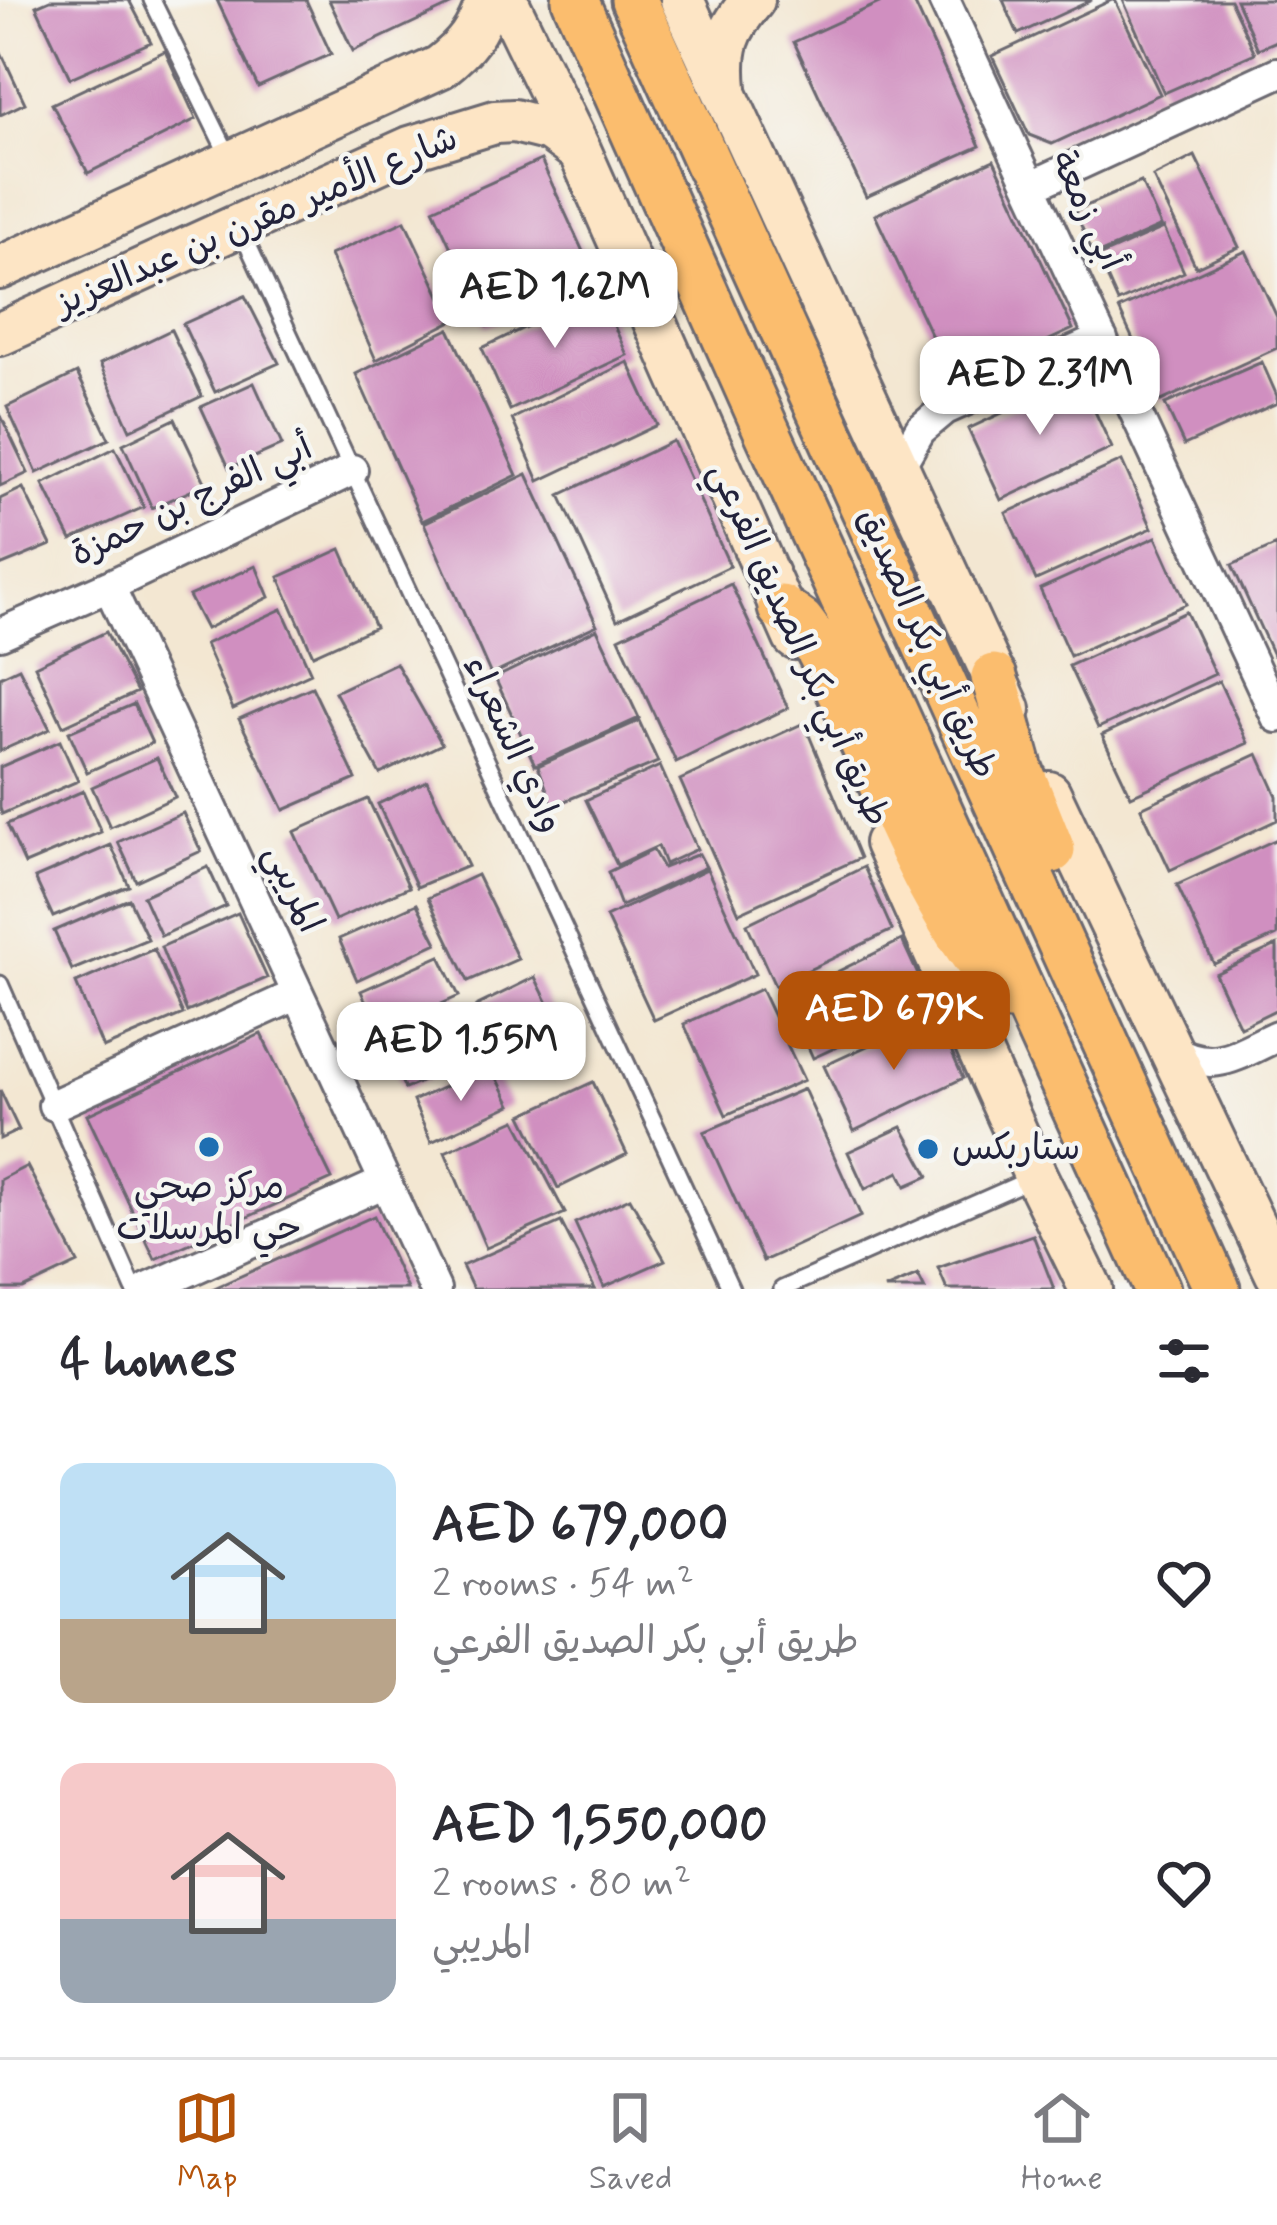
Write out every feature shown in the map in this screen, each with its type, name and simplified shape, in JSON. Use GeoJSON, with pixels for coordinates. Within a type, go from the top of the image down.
{"type":"FeatureCollection","features":[{"type":"Feature","properties":{"kind":"main road","name":"طريق أبي بكر الصديق"},"geometry":{"type":"LineString","coordinates":[[575,0],[1157,1289]]}},
{"type":"Feature","properties":{"kind":"main road","name":"طريق أبي بكر الصديق"},"geometry":{"type":"LineString","coordinates":[[634,0],[1216,1289]]}},
{"type":"Feature","properties":{"kind":"main road"},"geometry":{"type":"LineString","coordinates":[[781,608],[801,622],[818,647],[960,940],[1038,1028]]}},
{"type":"Feature","properties":{"kind":"main road"},"geometry":{"type":"LineString","coordinates":[[994,677],[1031,800],[1169,1126],[1175,1154],[1169,1182]]}},
{"type":"Feature","properties":{"kind":"street","name":"شارع الأمير مقرن بن عبدالعزيز"},"geometry":{"type":"LineString","coordinates":[[0,268],[440,67],[477,29],[488,0]]}},
{"type":"Feature","properties":{"kind":"street","name":"طريق أبي بكر الصديق الفرعي"},"geometry":{"type":"LineString","coordinates":[[506,0],[580,152],[1036,1177],[1091,1289]]}},
{"type":"Feature","properties":{"kind":"street"},"geometry":{"type":"LineString","coordinates":[[682,0],[897,470],[1277,1274]]}},
{"type":"Feature","properties":{"kind":"street"},"geometry":{"type":"LineString","coordinates":[[726,95],[722,59],[733,23],[753,0]]}},
{"type":"Feature","properties":{"kind":"street","name":"أبي زمعة"},"geometry":{"type":"LineString","coordinates":[[944,0],[1277,717]]}},
{"type":"Feature","properties":{"kind":"street"},"geometry":{"type":"LineString","coordinates":[[1032,186],[1277,73]]}},
{"type":"Feature","properties":{"kind":"street"},"geometry":{"type":"LineString","coordinates":[[392,88],[413,93],[426,110],[425,131],[410,148]]}},
{"type":"Feature","properties":{"kind":"street","name":"شارع الأمير مقرن بن عبدالعزيز"},"geometry":{"type":"LineString","coordinates":[[0,334],[410,148],[495,122],[514,121],[550,130],[580,152]]}},
{"type":"Feature","properties":{"kind":"street"},"geometry":{"type":"LineString","coordinates":[[897,470],[920,430],[945,409],[1102,339]]}},
{"type":"Feature","properties":{"kind":"street","name":"أبي الفرج بن حمزة"},"geometry":{"type":"LineString","coordinates":[[0,634],[352,470]]}},
{"type":"Feature","properties":{"kind":"street","name":"المريبي"},"geometry":{"type":"LineString","coordinates":[[109,586],[435,1289]]}},
{"type":"Feature","properties":{"kind":"street"},"geometry":{"type":"LineString","coordinates":[[53,1105],[298,994]]}},
{"type":"Feature","properties":{"kind":"street"},"geometry":{"type":"LineString","coordinates":[[1170,1049],[1194,1060],[1220,1062],[1277,1036]]}},
{"type":"Feature","properties":{"kind":"street"},"geometry":{"type":"LineString","coordinates":[[1201,1115],[1204,1088],[1220,1062]]}},
{"type":"Feature","properties":{"kind":"street"},"geometry":{"type":"LineString","coordinates":[[148,1289],[385,1182]]}},
{"type":"Feature","properties":{"kind":"lane"},"geometry":{"type":"LineString","coordinates":[[152,0],[231,162]]}},
{"type":"Feature","properties":{"kind":"lane","name":"وادي الشعراء"},"geometry":{"type":"LineString","coordinates":[[239,225],[730,1289]]}},
{"type":"Feature","properties":{"kind":"lane"},"geometry":{"type":"LineString","coordinates":[[0,984],[134,1289]]}},
{"type":"Feature","properties":{"kind":"lane"},"geometry":{"type":"LineString","coordinates":[[782,1289],[1036,1177]]}},
{"type":"Feature","properties":{"kind":"building"},"geometry":{"type":"Polygon","coordinates":[[[50,0],[129,0],[151,42],[70,78],[36,6],[50,0]]]}},
{"type":"Feature","properties":{"kind":"building"},"geometry":{"type":"Polygon","coordinates":[[[217,0],[306,0],[331,54],[258,87],[217,0]]]}},
{"type":"Feature","properties":{"kind":"building"},"geometry":{"type":"Polygon","coordinates":[[[329,0],[461,0],[353,51],[329,0]]]}},
{"type":"Feature","properties":{"kind":"building"},"geometry":{"type":"Polygon","coordinates":[[[886,0],[913,0],[980,146],[866,197],[794,42],[886,0]]]}},
{"type":"Feature","properties":{"kind":"building"},"geometry":{"type":"Polygon","coordinates":[[[1003,0],[1092,0],[1018,34],[1003,0]]]}},
{"type":"Feature","properties":{"kind":"building"},"geometry":{"type":"Polygon","coordinates":[[[1112,0],[1160,94],[1052,144],[1029,135],[992,56],[1112,0]]]}},
{"type":"Feature","properties":{"kind":"building"},"geometry":{"type":"Polygon","coordinates":[[[1123,0],[1230,0],[1255,53],[1164,93],[1123,0]]]}},
{"type":"Feature","properties":{"kind":"building"},"geometry":{"type":"Polygon","coordinates":[[[1236,0],[1277,0],[1277,41],[1258,49],[1236,0]]]}},
{"type":"Feature","properties":{"kind":"building"},"geometry":{"type":"Polygon","coordinates":[[[0,50],[25,103],[0,115],[0,50]]]}},
{"type":"Feature","properties":{"kind":"building"},"geometry":{"type":"Polygon","coordinates":[[[165,51],[196,119],[88,173],[52,104],[165,51]]]}},
{"type":"Feature","properties":{"kind":"building"},"geometry":{"type":"Polygon","coordinates":[[[1195,156],[1239,247],[1196,267],[1153,177],[1195,156]]]}},
{"type":"Feature","properties":{"kind":"building"},"geometry":{"type":"Polygon","coordinates":[[[541,160],[596,280],[487,326],[433,209],[541,160]]]}},
{"type":"Feature","properties":{"kind":"building"},"geometry":{"type":"Polygon","coordinates":[[[994,160],[1073,329],[954,384],[875,215],[994,160]]]}},
{"type":"Feature","properties":{"kind":"building"},"geometry":{"type":"Polygon","coordinates":[[[1141,182],[1161,226],[1094,256],[1075,211],[1141,182]]]}},
{"type":"Feature","properties":{"kind":"building"},"geometry":{"type":"Polygon","coordinates":[[[405,221],[452,321],[376,360],[330,255],[405,221]]]}},
{"type":"Feature","properties":{"kind":"building"},"geometry":{"type":"Polygon","coordinates":[[[1164,228],[1184,272],[1118,302],[1098,257],[1164,228]]]}},
{"type":"Feature","properties":{"kind":"building"},"geometry":{"type":"Polygon","coordinates":[[[1246,251],[1277,317],[1277,348],[1161,401],[1119,309],[1246,251]]]}},
{"type":"Feature","properties":{"kind":"building"},"geometry":{"type":"Polygon","coordinates":[[[599,292],[627,355],[510,410],[482,348],[599,292]]]}},
{"type":"Feature","properties":{"kind":"building"},"geometry":{"type":"Polygon","coordinates":[[[245,296],[279,363],[215,392],[183,324],[245,296]]]}},
{"type":"Feature","properties":{"kind":"building"},"geometry":{"type":"Polygon","coordinates":[[[449,329],[517,475],[422,521],[356,374],[449,329]]]}},
{"type":"Feature","properties":{"kind":"building"},"geometry":{"type":"Polygon","coordinates":[[[171,330],[202,396],[130,430],[100,364],[171,330]]]}},
{"type":"Feature","properties":{"kind":"building"},"geometry":{"type":"Polygon","coordinates":[[[628,362],[657,425],[539,481],[512,419],[628,362]]]}},
{"type":"Feature","properties":{"kind":"building"},"geometry":{"type":"Polygon","coordinates":[[[1262,362],[1277,403],[1184,445],[1165,404],[1262,362]]]}},
{"type":"Feature","properties":{"kind":"building"},"geometry":{"type":"Polygon","coordinates":[[[77,373],[109,439],[37,473],[7,407],[77,373]]]}},
{"type":"Feature","properties":{"kind":"building"},"geometry":{"type":"Polygon","coordinates":[[[1079,377],[1112,448],[1001,500],[968,429],[1079,377]]]}},
{"type":"Feature","properties":{"kind":"building"},"geometry":{"type":"Polygon","coordinates":[[[254,383],[282,445],[229,468],[201,407],[254,383]]]}},
{"type":"Feature","properties":{"kind":"building"},"geometry":{"type":"Polygon","coordinates":[[[0,414],[28,473],[0,486],[0,414]]]}},
{"type":"Feature","properties":{"kind":"building"},"geometry":{"type":"Polygon","coordinates":[[[175,419],[206,484],[152,508],[123,444],[175,419]]]}},
{"type":"Feature","properties":{"kind":"building"},"geometry":{"type":"Polygon","coordinates":[[[673,441],[730,566],[617,620],[560,495],[673,441]]]}},
{"type":"Feature","properties":{"kind":"building"},"geometry":{"type":"Polygon","coordinates":[[[115,448],[144,507],[71,540],[43,484],[115,448]]]}},
{"type":"Feature","properties":{"kind":"building"},"geometry":{"type":"Polygon","coordinates":[[[1122,461],[1152,528],[1036,580],[1006,513],[1122,461]]]}},
{"type":"Feature","properties":{"kind":"building"},"geometry":{"type":"Polygon","coordinates":[[[527,474],[597,625],[491,675],[424,523],[527,474]]]}},
{"type":"Feature","properties":{"kind":"building"},"geometry":{"type":"Polygon","coordinates":[[[23,488],[51,545],[0,566],[0,499],[23,488]]]}},
{"type":"Feature","properties":{"kind":"building"},"geometry":{"type":"Polygon","coordinates":[[[1156,537],[1186,604],[1070,656],[1040,589],[1156,537]]]}},
{"type":"Feature","properties":{"kind":"building"},"geometry":{"type":"Polygon","coordinates":[[[1277,545],[1277,654],[1273,655],[1232,565],[1277,545]]]}},
{"type":"Feature","properties":{"kind":"building"},"geometry":{"type":"Polygon","coordinates":[[[341,549],[375,627],[313,655],[279,577],[341,549]]]}},
{"type":"Feature","properties":{"kind":"building"},"geometry":{"type":"Polygon","coordinates":[[[256,566],[269,597],[206,629],[189,596],[256,566]]]}},
{"type":"Feature","properties":{"kind":"building"},"geometry":{"type":"Polygon","coordinates":[[[731,584],[788,708],[676,762],[619,638],[731,584]]]}},
{"type":"Feature","properties":{"kind":"building"},"geometry":{"type":"Polygon","coordinates":[[[282,609],[311,673],[233,709],[205,644],[282,609]]]}},
{"type":"Feature","properties":{"kind":"building"},"geometry":{"type":"Polygon","coordinates":[[[1186,612],[1215,674],[1098,728],[1069,666],[1186,612]]]}},
{"type":"Feature","properties":{"kind":"building"},"geometry":{"type":"Polygon","coordinates":[[[597,629],[639,718],[535,765],[495,678],[597,629]]]}},
{"type":"Feature","properties":{"kind":"building"},"geometry":{"type":"Polygon","coordinates":[[[106,632],[137,692],[63,726],[35,666],[106,632]]]}},
{"type":"Feature","properties":{"kind":"building"},"geometry":{"type":"Polygon","coordinates":[[[396,663],[442,744],[380,774],[335,692],[396,663]]]}},
{"type":"Feature","properties":{"kind":"building"},"geometry":{"type":"Polygon","coordinates":[[[19,668],[50,729],[0,751],[0,677],[19,668]]]}},
{"type":"Feature","properties":{"kind":"building"},"geometry":{"type":"Polygon","coordinates":[[[1219,681],[1248,743],[1131,796],[1102,735],[1219,681]]]}},
{"type":"Feature","properties":{"kind":"building"},"geometry":{"type":"Polygon","coordinates":[[[312,687],[356,779],[284,810],[239,719],[312,687]]]}},
{"type":"Feature","properties":{"kind":"building"},"geometry":{"type":"Polygon","coordinates":[[[134,704],[152,743],[87,772],[69,732],[134,704]]]}},
{"type":"Feature","properties":{"kind":"building"},"geometry":{"type":"Polygon","coordinates":[[[639,721],[658,762],[553,806],[538,766],[639,721]]]}},
{"type":"Feature","properties":{"kind":"building"},"geometry":{"type":"Polygon","coordinates":[[[804,723],[860,858],[739,913],[680,780],[804,723]]]}},
{"type":"Feature","properties":{"kind":"building"},"geometry":{"type":"Polygon","coordinates":[[[60,741],[78,781],[2,814],[0,767],[60,741]]]}},
{"type":"Feature","properties":{"kind":"building"},"geometry":{"type":"Polygon","coordinates":[[[1258,754],[1277,796],[1277,820],[1170,870],[1141,808],[1258,754]]]}},
{"type":"Feature","properties":{"kind":"building"},"geometry":{"type":"Polygon","coordinates":[[[157,758],[175,797],[110,827],[92,787],[157,758]]]}},
{"type":"Feature","properties":{"kind":"building"},"geometry":{"type":"Polygon","coordinates":[[[660,766],[697,849],[665,864],[658,846],[617,865],[586,800],[660,766]]]}},
{"type":"Feature","properties":{"kind":"building"},"geometry":{"type":"Polygon","coordinates":[[[427,781],[468,866],[417,887],[378,804],[427,781]]]}},
{"type":"Feature","properties":{"kind":"building"},"geometry":{"type":"Polygon","coordinates":[[[83,791],[101,832],[25,864],[7,824],[83,791]]]}},
{"type":"Feature","properties":{"kind":"building"},"geometry":{"type":"Polygon","coordinates":[[[368,799],[409,887],[335,920],[294,832],[368,799]]]}},
{"type":"Feature","properties":{"kind":"building"},"geometry":{"type":"Polygon","coordinates":[[[183,813],[201,851],[136,881],[118,842],[183,813]]]}},
{"type":"Feature","properties":{"kind":"building"},"geometry":{"type":"Polygon","coordinates":[[[1277,839],[1277,935],[1214,964],[1177,885],[1277,839]]]}},
{"type":"Feature","properties":{"kind":"building"},"geometry":{"type":"Polygon","coordinates":[[[111,845],[129,886],[53,917],[35,878],[111,845]]]}},
{"type":"Feature","properties":{"kind":"building"},"geometry":{"type":"Polygon","coordinates":[[[653,850],[663,868],[699,854],[706,867],[621,906],[608,872],[653,850]]]}},
{"type":"Feature","properties":{"kind":"building"},"geometry":{"type":"Polygon","coordinates":[[[208,867],[226,906],[161,936],[143,896],[208,867]]]}},
{"type":"Feature","properties":{"kind":"building"},"geometry":{"type":"Polygon","coordinates":[[[864,867],[892,930],[775,986],[747,924],[864,867]]]}},
{"type":"Feature","properties":{"kind":"building"},"geometry":{"type":"Polygon","coordinates":[[[707,869],[755,974],[654,1020],[606,917],[707,869]]]}},
{"type":"Feature","properties":{"kind":"building"},"geometry":{"type":"Polygon","coordinates":[[[477,875],[518,959],[468,981],[428,898],[477,875]]]}},
{"type":"Feature","properties":{"kind":"building"},"geometry":{"type":"Polygon","coordinates":[[[129,899],[148,939],[72,970],[54,931],[129,899]]]}},
{"type":"Feature","properties":{"kind":"building"},"geometry":{"type":"Polygon","coordinates":[[[417,904],[437,943],[357,980],[339,939],[417,904]]]}},
{"type":"Feature","properties":{"kind":"building"},"geometry":{"type":"Polygon","coordinates":[[[238,913],[267,978],[187,1012],[161,947],[238,913]]]}},
{"type":"Feature","properties":{"kind":"building"},"geometry":{"type":"Polygon","coordinates":[[[902,940],[931,1003],[813,1058],[786,997],[902,940]]]}},
{"type":"Feature","properties":{"kind":"building"},"geometry":{"type":"Polygon","coordinates":[[[1277,945],[1277,1009],[1240,1027],[1215,974],[1277,945]]]}},
{"type":"Feature","properties":{"kind":"building"},"geometry":{"type":"Polygon","coordinates":[[[154,949],[183,1014],[103,1048],[76,983],[154,949]]]}},
{"type":"Feature","properties":{"kind":"building"},"geometry":{"type":"Polygon","coordinates":[[[440,956],[459,996],[379,1032],[361,991],[440,956]]]}},
{"type":"Feature","properties":{"kind":"building"},"geometry":{"type":"Polygon","coordinates":[[[535,977],[565,1038],[503,1066],[476,1006],[535,977]]]}},
{"type":"Feature","properties":{"kind":"building"},"geometry":{"type":"Polygon","coordinates":[[[761,989],[804,1080],[726,1115],[684,1024],[761,989]]]}},
{"type":"Feature","properties":{"kind":"building"},"geometry":{"type":"Polygon","coordinates":[[[466,1013],[486,1053],[405,1089],[387,1048],[466,1013]]]}},
{"type":"Feature","properties":{"kind":"building"},"geometry":{"type":"Polygon","coordinates":[[[935,1015],[963,1078],[854,1131],[824,1066],[935,1015]]]}},
{"type":"Feature","properties":{"kind":"building","name":"مركز صحي حي المرسلات"},"geometry":{"type":"Polygon","coordinates":[[[261,1034],[332,1179],[155,1259],[87,1115],[261,1034]]]}},
{"type":"Feature","properties":{"kind":"building"},"geometry":{"type":"Polygon","coordinates":[[[491,1066],[511,1105],[431,1142],[413,1101],[491,1066]]]}},
{"type":"Feature","properties":{"kind":"building"},"geometry":{"type":"Polygon","coordinates":[[[593,1082],[627,1154],[558,1188],[522,1115],[593,1082]]]}},
{"type":"Feature","properties":{"kind":"building"},"geometry":{"type":"Polygon","coordinates":[[[804,1089],[861,1216],[763,1261],[704,1132],[804,1089]]]}},
{"type":"Feature","properties":{"kind":"building"},"geometry":{"type":"Polygon","coordinates":[[[0,1090],[19,1130],[0,1139],[0,1090]]]}},
{"type":"Feature","properties":{"kind":"building"},"geometry":{"type":"Polygon","coordinates":[[[516,1120],[565,1213],[486,1248],[445,1152],[516,1120]]]}},
{"type":"Feature","properties":{"kind":"building"},"geometry":{"type":"Polygon","coordinates":[[[902,1127],[929,1176],[906,1186],[899,1172],[865,1189],[848,1152],[902,1127]]]}},
{"type":"Feature","properties":{"kind":"building"},"geometry":{"type":"Polygon","coordinates":[[[27,1166],[78,1263],[23,1289],[0,1289],[0,1180],[27,1166]]]}},
{"type":"Feature","properties":{"kind":"building"},"geometry":{"type":"Polygon","coordinates":[[[630,1198],[665,1260],[604,1287],[575,1223],[630,1198]]]}},
{"type":"Feature","properties":{"kind":"building"},"geometry":{"type":"Polygon","coordinates":[[[374,1216],[407,1289],[212,1289],[374,1216]]]}},
{"type":"Feature","properties":{"kind":"building"},"geometry":{"type":"Polygon","coordinates":[[[561,1222],[595,1289],[473,1289],[462,1266],[561,1222]]]}},
{"type":"Feature","properties":{"kind":"building"},"geometry":{"type":"Polygon","coordinates":[[[1033,1235],[1054,1289],[947,1289],[938,1268],[1033,1235]]]}},
{"type":"Feature","properties":{"kind":"building"},"geometry":{"type":"Polygon","coordinates":[[[918,1275],[925,1289],[885,1289],[918,1275]]]}},
{"type":"Feature","properties":{"kind":"place","name":"مركز صحي حي المرسلات"},"geometry":{"type":"Point","coordinates":[209,1147]}},
{"type":"Feature","properties":{"kind":"place","name":"ستاربكس"},"geometry":{"type":"Point","coordinates":[928,1149]}}]}
